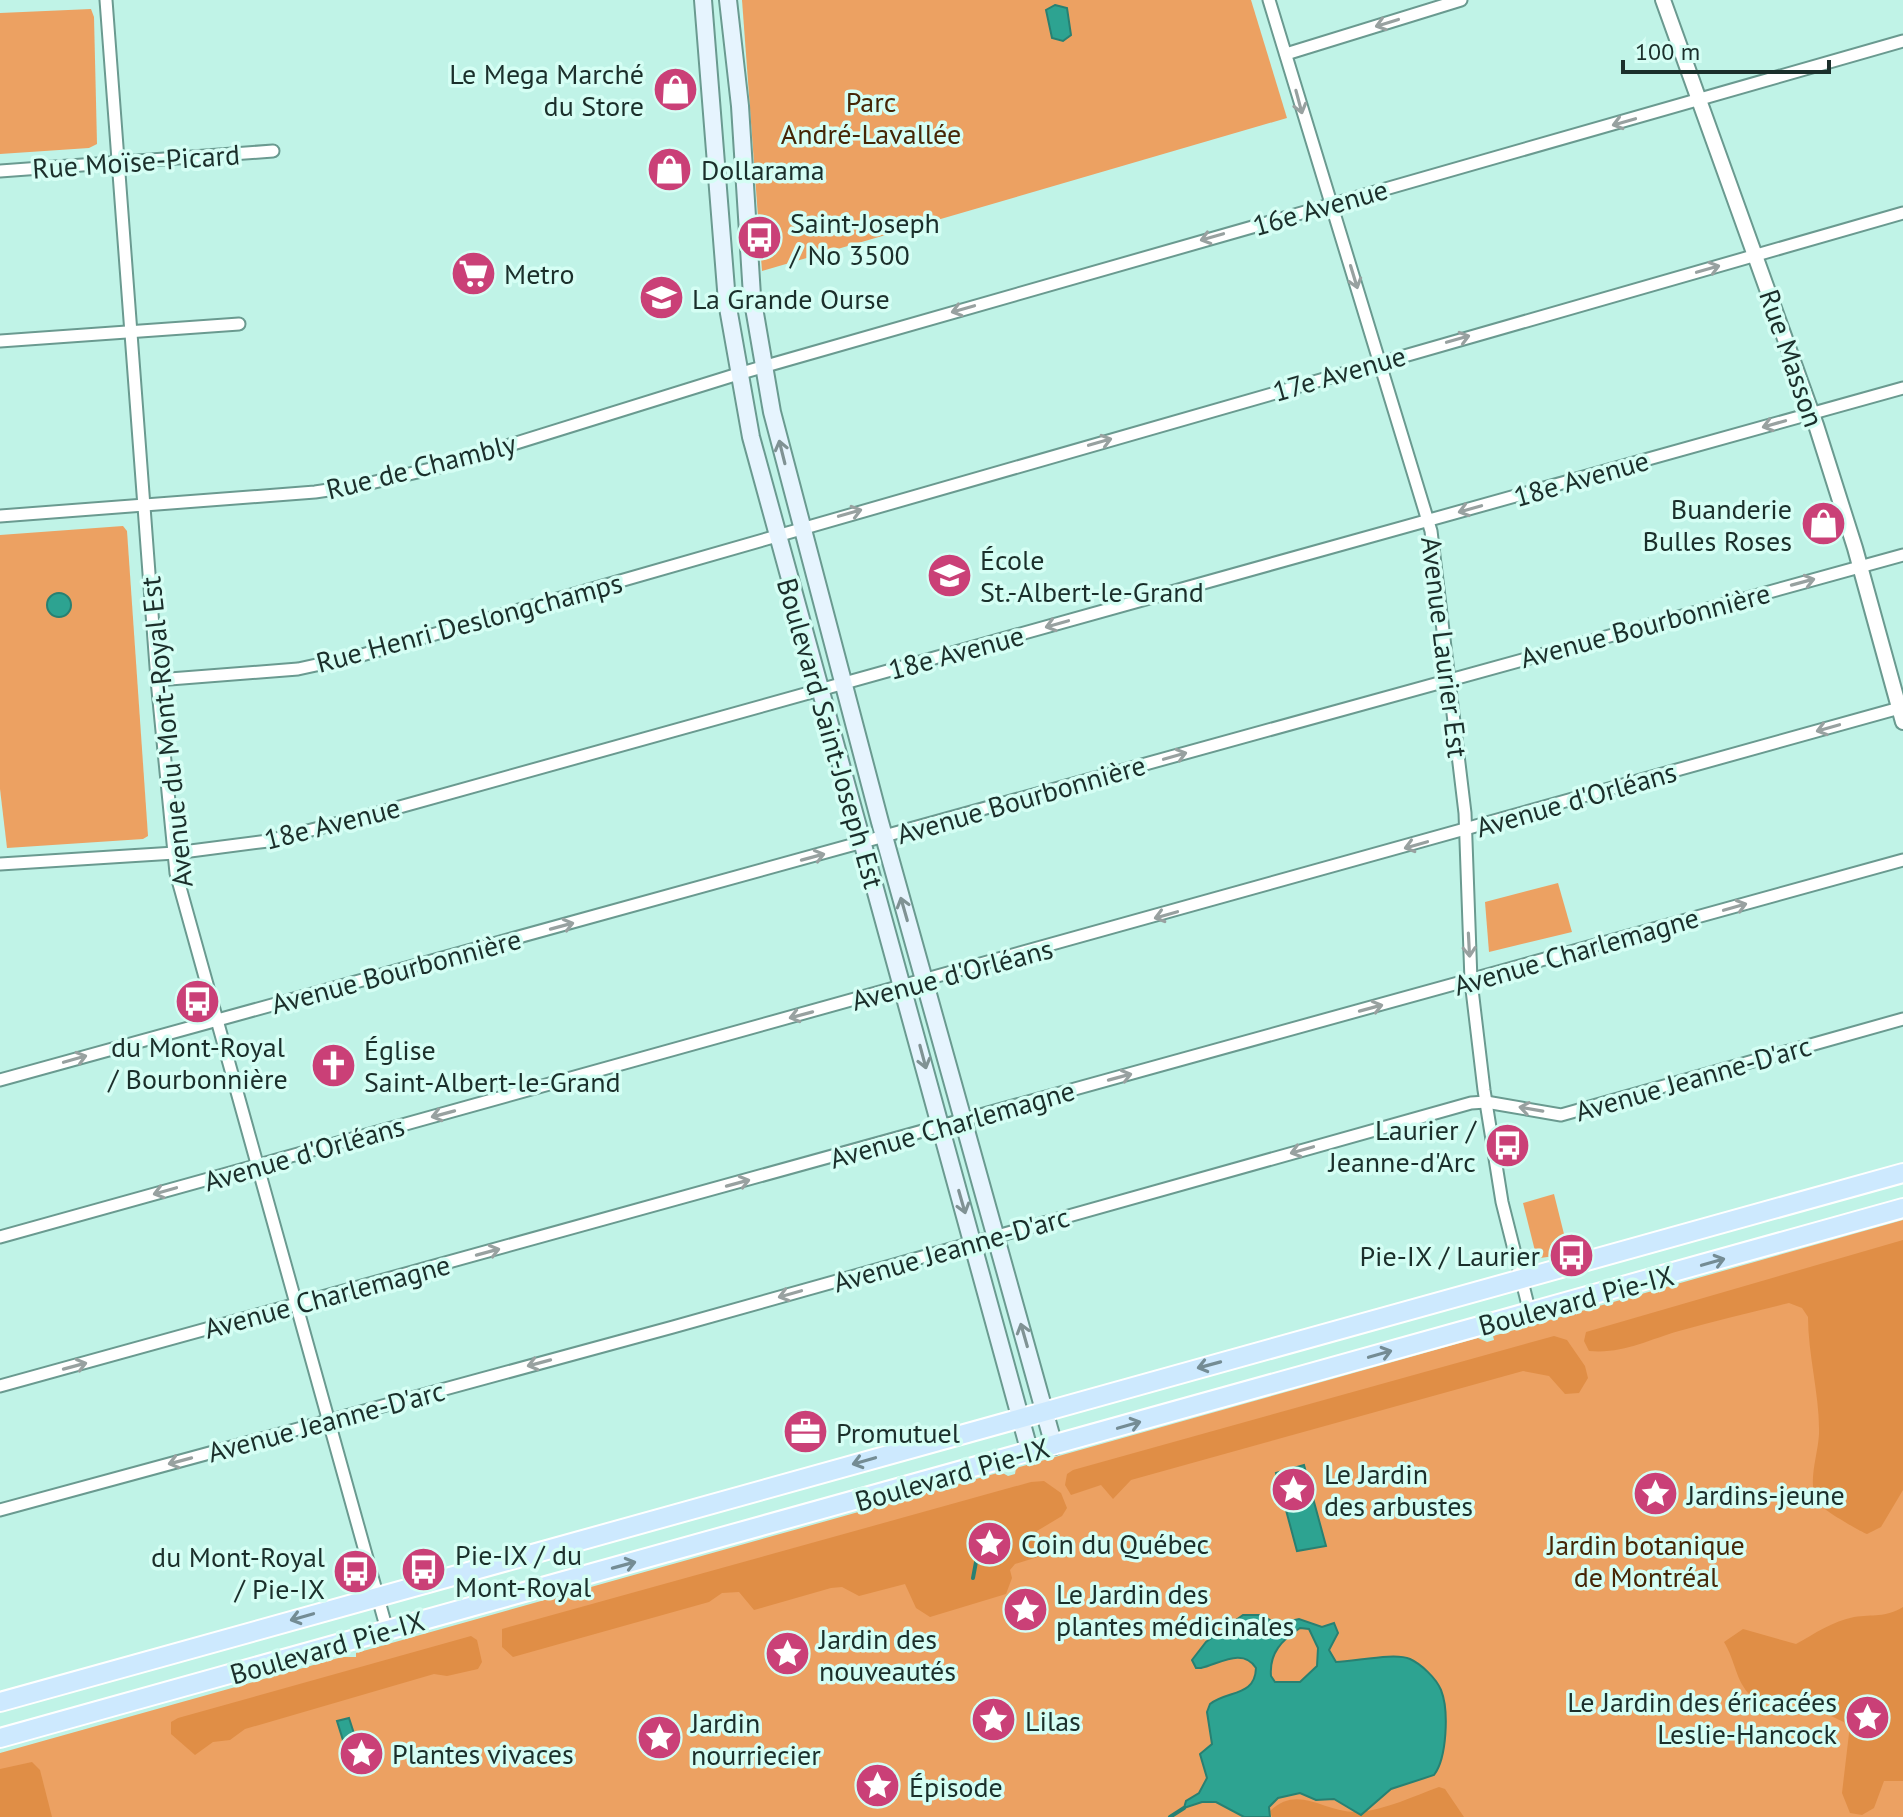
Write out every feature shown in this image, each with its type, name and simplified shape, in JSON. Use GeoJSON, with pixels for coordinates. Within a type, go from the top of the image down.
{"type":"FeatureCollection","features":[{"type":"Feature","properties":{"kind":"main road","name":"Boulevard Saint-Joseph Est"},"geometry":{"type":"LineString","coordinates":[[703,0],[722,256],[738,374],[775,535],[942,1127],[1030,1453]]}},
{"type":"Feature","properties":{"kind":"main road","name":"Boulevard Saint-Joseph Est"},"geometry":{"type":"LineString","coordinates":[[728,0],[740,106],[750,274],[763,367],[800,528],[1054,1446]]}},
{"type":"Feature","properties":{"kind":"main road","name":"Boulevard Pie-IX"},"geometry":{"type":"LineString","coordinates":[[0,1702],[1903,1173]]}},
{"type":"Feature","properties":{"kind":"main road","name":"Boulevard Pie-IX"},"geometry":{"type":"LineString","coordinates":[[0,1738],[1903,1208]]}},
{"type":"Feature","properties":{"kind":"street","name":"Avenue du Mont-Royal Est"},"geometry":{"type":"LineString","coordinates":[[106,0],[157,680],[176,873],[326,1421],[387,1630]]}},
{"type":"Feature","properties":{"kind":"street","name":"Avenue Laurier Est"},"geometry":{"type":"LineString","coordinates":[[1269,0],[1428,520],[1467,829],[1471,981],[1486,1102],[1502,1202],[1530,1313]]}},
{"type":"Feature","properties":{"kind":"street"},"geometry":{"type":"LineString","coordinates":[[1286,54],[1461,0]]}},
{"type":"Feature","properties":{"kind":"street","name":"Rue Masson"},"geometry":{"type":"LineString","coordinates":[[1663,0],[1812,413],[1902,713]]}},
{"type":"Feature","properties":{"kind":"street","name":"16e Avenue"},"geometry":{"type":"LineString","coordinates":[[738,374],[1903,41]]}},
{"type":"Feature","properties":{"kind":"street","name":"Rue Moïse-Picard"},"geometry":{"type":"LineString","coordinates":[[0,171],[273,151]]}},
{"type":"Feature","properties":{"kind":"street","name":"17e Avenue"},"geometry":{"type":"LineString","coordinates":[[775,535],[1903,213]]}},
{"type":"Feature","properties":{"kind":"street"},"geometry":{"type":"LineString","coordinates":[[0,341],[239,324]]}},
{"type":"Feature","properties":{"kind":"street","name":"Rue de Chambly"},"geometry":{"type":"LineString","coordinates":[[0,516],[362,485],[439,467],[738,374]]}},
{"type":"Feature","properties":{"kind":"street","name":"18e Avenue"},"geometry":{"type":"LineString","coordinates":[[0,864],[175,853],[268,841],[1903,388]]}},
{"type":"Feature","properties":{"kind":"street","name":"Rue Henri Deslongchamps"},"geometry":{"type":"LineString","coordinates":[[157,680],[298,669],[362,655],[775,535]]}},
{"type":"Feature","properties":{"kind":"street","name":"Avenue Bourbonnière"},"geometry":{"type":"LineString","coordinates":[[0,1080],[1903,555]]}},
{"type":"Feature","properties":{"kind":"street","name":"Avenue d'Orléans"},"geometry":{"type":"LineString","coordinates":[[0,1237],[1467,829],[1902,713]]}},
{"type":"Feature","properties":{"kind":"street","name":"Avenue Charlemagne"},"geometry":{"type":"LineString","coordinates":[[0,1386],[1903,860]]}},
{"type":"Feature","properties":{"kind":"street","name":"Avenue Jeanne-D'arc"},"geometry":{"type":"LineString","coordinates":[[0,1510],[1486,1102],[1561,1115],[1903,1019]]}},
{"type":"Feature","properties":{"kind":"green space","name":"Parc André-Lavallée"},"geometry":{"type":"Polygon","coordinates":[[[742,0],[1251,0],[1287,118],[762,271],[742,0]]]}},
{"type":"Feature","properties":{"kind":"green space"},"geometry":{"type":"Polygon","coordinates":[[[91,9],[94,17],[97,144],[89,148],[0,154],[0,13],[91,9]]]}},
{"type":"Feature","properties":{"kind":"green space"},"geometry":{"type":"Polygon","coordinates":[[[123,526],[127,531],[148,836],[143,839],[7,848],[0,789],[0,535],[123,526]]]}},
{"type":"Feature","properties":{"kind":"green space"},"geometry":{"type":"Polygon","coordinates":[[[1558,883],[1572,932],[1489,952],[1485,902],[1558,883]]]}},
{"type":"Feature","properties":{"kind":"green space"},"geometry":{"type":"Polygon","coordinates":[[[1554,1194],[1569,1254],[1540,1258],[1535,1251],[1523,1203],[1554,1194]]]}},
{"type":"Feature","properties":{"kind":"green space","name":"Jardin botanique de Montréal"},"geometry":{"type":"Polygon","coordinates":[[[1903,1220],[1903,1817],[0,1817],[0,1753],[342,1657],[356,1657],[356,1653],[1001,1472],[1008,1476],[1015,1474],[1016,1468],[1478,1338],[1487,1342],[1494,1340],[1493,1336],[1903,1220]]]}},
{"type":"Feature","properties":{"kind":"shaded area"},"geometry":{"type":"Polygon","coordinates":[[[1055,5],[1067,8],[1071,35],[1063,41],[1052,38],[1046,10],[1055,5]]]}},
{"type":"Feature","properties":{"kind":"shaded area"},"geometry":{"type":"Polygon","coordinates":[[[59,593],[68,596],[71,605],[68,614],[59,617],[50,614],[47,605],[50,596],[59,593]]]}},
{"type":"Feature","properties":{"kind":"shaded area"},"geometry":{"type":"Polygon","coordinates":[[[1903,1240],[1903,1490],[1881,1527],[1867,1534],[1825,1509],[1814,1494],[1819,1420],[1808,1317],[1802,1308],[1789,1303],[1613,1350],[1589,1351],[1584,1341],[1586,1332],[1903,1240]]]}},
{"type":"Feature","properties":{"kind":"shaded area"},"geometry":{"type":"Polygon","coordinates":[[[1554,1336],[1567,1340],[1585,1366],[1588,1378],[1579,1393],[1565,1394],[1549,1376],[1523,1371],[1131,1480],[1113,1499],[1101,1485],[1071,1495],[1065,1485],[1067,1474],[1073,1470],[1554,1336]]]}},
{"type":"Feature","properties":{"kind":"shaded area"},"geometry":{"type":"Polygon","coordinates":[[[1304,1465],[1326,1546],[1297,1551],[1276,1473],[1304,1465]]]}},
{"type":"Feature","properties":{"kind":"shaded area"},"geometry":{"type":"Polygon","coordinates":[[[1044,1481],[1061,1493],[1067,1508],[1062,1516],[1037,1531],[1044,1555],[1015,1564],[1010,1570],[1012,1578],[1006,1594],[930,1617],[916,1608],[905,1584],[859,1596],[842,1587],[831,1588],[754,1610],[739,1592],[722,1593],[709,1602],[513,1657],[502,1647],[502,1629],[1031,1482],[1044,1481]]]}},
{"type":"Feature","properties":{"kind":"shaded area","name":"Le Jardin des éricacées Leslie-Hancock"},"geometry":{"type":"Polygon","coordinates":[[[1903,1607],[1903,1781],[1884,1781],[1874,1808],[1862,1815],[1850,1813],[1842,1793],[1850,1725],[1816,1709],[1801,1696],[1751,1696],[1742,1684],[1724,1642],[1743,1629],[1796,1644],[1839,1622],[1885,1614],[1903,1607]]]}},
{"type":"Feature","properties":{"kind":"shaded area"},"geometry":{"type":"Polygon","coordinates":[[[1243,1615],[1261,1615],[1277,1624],[1299,1619],[1322,1627],[1334,1623],[1338,1633],[1329,1650],[1336,1662],[1394,1657],[1414,1661],[1436,1681],[1444,1699],[1442,1757],[1434,1775],[1391,1789],[1361,1815],[1334,1799],[1316,1800],[1300,1793],[1278,1798],[1269,1807],[1270,1817],[1244,1817],[1216,1802],[1202,1802],[1184,1808],[1186,1801],[1199,1793],[1207,1778],[1200,1754],[1212,1744],[1207,1712],[1210,1704],[1246,1688],[1251,1684],[1256,1668],[1251,1662],[1238,1658],[1196,1668],[1192,1660],[1206,1642],[1243,1615]],[[1300,1628],[1278,1648],[1271,1668],[1275,1682],[1300,1682],[1317,1666],[1318,1648],[1309,1629],[1300,1628]]]}},
{"type":"Feature","properties":{"kind":"shaded area"},"geometry":{"type":"Polygon","coordinates":[[[471,1636],[477,1640],[482,1662],[478,1669],[447,1676],[434,1674],[245,1729],[230,1740],[213,1742],[195,1755],[171,1734],[171,1722],[178,1718],[471,1636]]]}},
{"type":"Feature","properties":{"kind":"shaded area"},"geometry":{"type":"Polygon","coordinates":[[[349,1718],[359,1749],[347,1753],[337,1721],[349,1718]]]}},
{"type":"Feature","properties":{"kind":"shaded area"},"geometry":{"type":"Polygon","coordinates":[[[32,1762],[40,1770],[52,1817],[0,1817],[0,1769],[32,1762]]]}},
{"type":"Feature","properties":{"kind":"shaded area"},"geometry":{"type":"Polygon","coordinates":[[[1439,1787],[1445,1789],[1464,1817],[1272,1817],[1270,1811],[1281,1803],[1302,1800],[1347,1811],[1369,1811],[1439,1787]]]}},
{"type":"Feature","properties":{"kind":"waterway"},"geometry":{"type":"LineString","coordinates":[[973,1578],[976,1562],[995,1544],[989,1524]]}},
{"type":"Feature","properties":{"kind":"waterway"},"geometry":{"type":"LineString","coordinates":[[1170,1817],[1184,1808]]}},
{"type":"Feature","properties":{"kind":"place","name":"Le Mega Marché du Store"},"geometry":{"type":"Point","coordinates":[675,89]}},
{"type":"Feature","properties":{"kind":"place","name":"Dollarama"},"geometry":{"type":"Point","coordinates":[670,169]}},
{"type":"Feature","properties":{"kind":"place","name":"Saint-Joseph / No 3500"},"geometry":{"type":"Point","coordinates":[759,238]}},
{"type":"Feature","properties":{"kind":"place","name":"Metro"},"geometry":{"type":"Point","coordinates":[473,273]}},
{"type":"Feature","properties":{"kind":"place","name":"La Grande Ourse"},"geometry":{"type":"Point","coordinates":[661,298]}},
{"type":"Feature","properties":{"kind":"place","name":"Buanderie Bulles Roses"},"geometry":{"type":"Point","coordinates":[1823,524]}},
{"type":"Feature","properties":{"kind":"place","name":"École St.-Albert-le-Grand"},"geometry":{"type":"Point","coordinates":[949,575]}},
{"type":"Feature","properties":{"kind":"place","name":"du Mont-Royal / Bourbonnière"},"geometry":{"type":"Point","coordinates":[198,1001]}},
{"type":"Feature","properties":{"kind":"place","name":"Église Saint-Albert-le-Grand"},"geometry":{"type":"Point","coordinates":[333,1065]}},
{"type":"Feature","properties":{"kind":"place","name":"Laurier / Jeanne-d'Arc"},"geometry":{"type":"Point","coordinates":[1507,1145]}},
{"type":"Feature","properties":{"kind":"place","name":"Pie-IX / Laurier"},"geometry":{"type":"Point","coordinates":[1571,1255]}},
{"type":"Feature","properties":{"kind":"place","name":"Promutuel"},"geometry":{"type":"Point","coordinates":[805,1432]}},
{"type":"Feature","properties":{"kind":"place","name":"Le Jardin des arbustes"},"geometry":{"type":"Point","coordinates":[1293,1489]}},
{"type":"Feature","properties":{"kind":"place","name":"Jardins-jeune"},"geometry":{"type":"Point","coordinates":[1656,1494]}},
{"type":"Feature","properties":{"kind":"place","name":"Coin du Québec"},"geometry":{"type":"Point","coordinates":[990,1543]}},
{"type":"Feature","properties":{"kind":"place","name":"Pie-IX / du Mont-Royal"},"geometry":{"type":"Point","coordinates":[424,1570]}},
{"type":"Feature","properties":{"kind":"place","name":"du Mont-Royal / Pie-IX"},"geometry":{"type":"Point","coordinates":[356,1572]}},
{"type":"Feature","properties":{"kind":"place","name":"Le Jardin des plantes médicinales"},"geometry":{"type":"Point","coordinates":[1025,1609]}},
{"type":"Feature","properties":{"kind":"place","name":"Jardin des nouveautés"},"geometry":{"type":"Point","coordinates":[788,1654]}},
{"type":"Feature","properties":{"kind":"place","name":"Le Jardin des éricacées Leslie-Hancock"},"geometry":{"type":"Point","coordinates":[1868,1717]}},
{"type":"Feature","properties":{"kind":"place","name":"Lilas"},"geometry":{"type":"Point","coordinates":[994,1720]}},
{"type":"Feature","properties":{"kind":"place","name":"Jardin nourriecier"},"geometry":{"type":"Point","coordinates":[660,1738]}},
{"type":"Feature","properties":{"kind":"place","name":"Plantes vivaces"},"geometry":{"type":"Point","coordinates":[361,1753]}},
{"type":"Feature","properties":{"kind":"place","name":"Épisode"},"geometry":{"type":"Point","coordinates":[878,1786]}}]}
